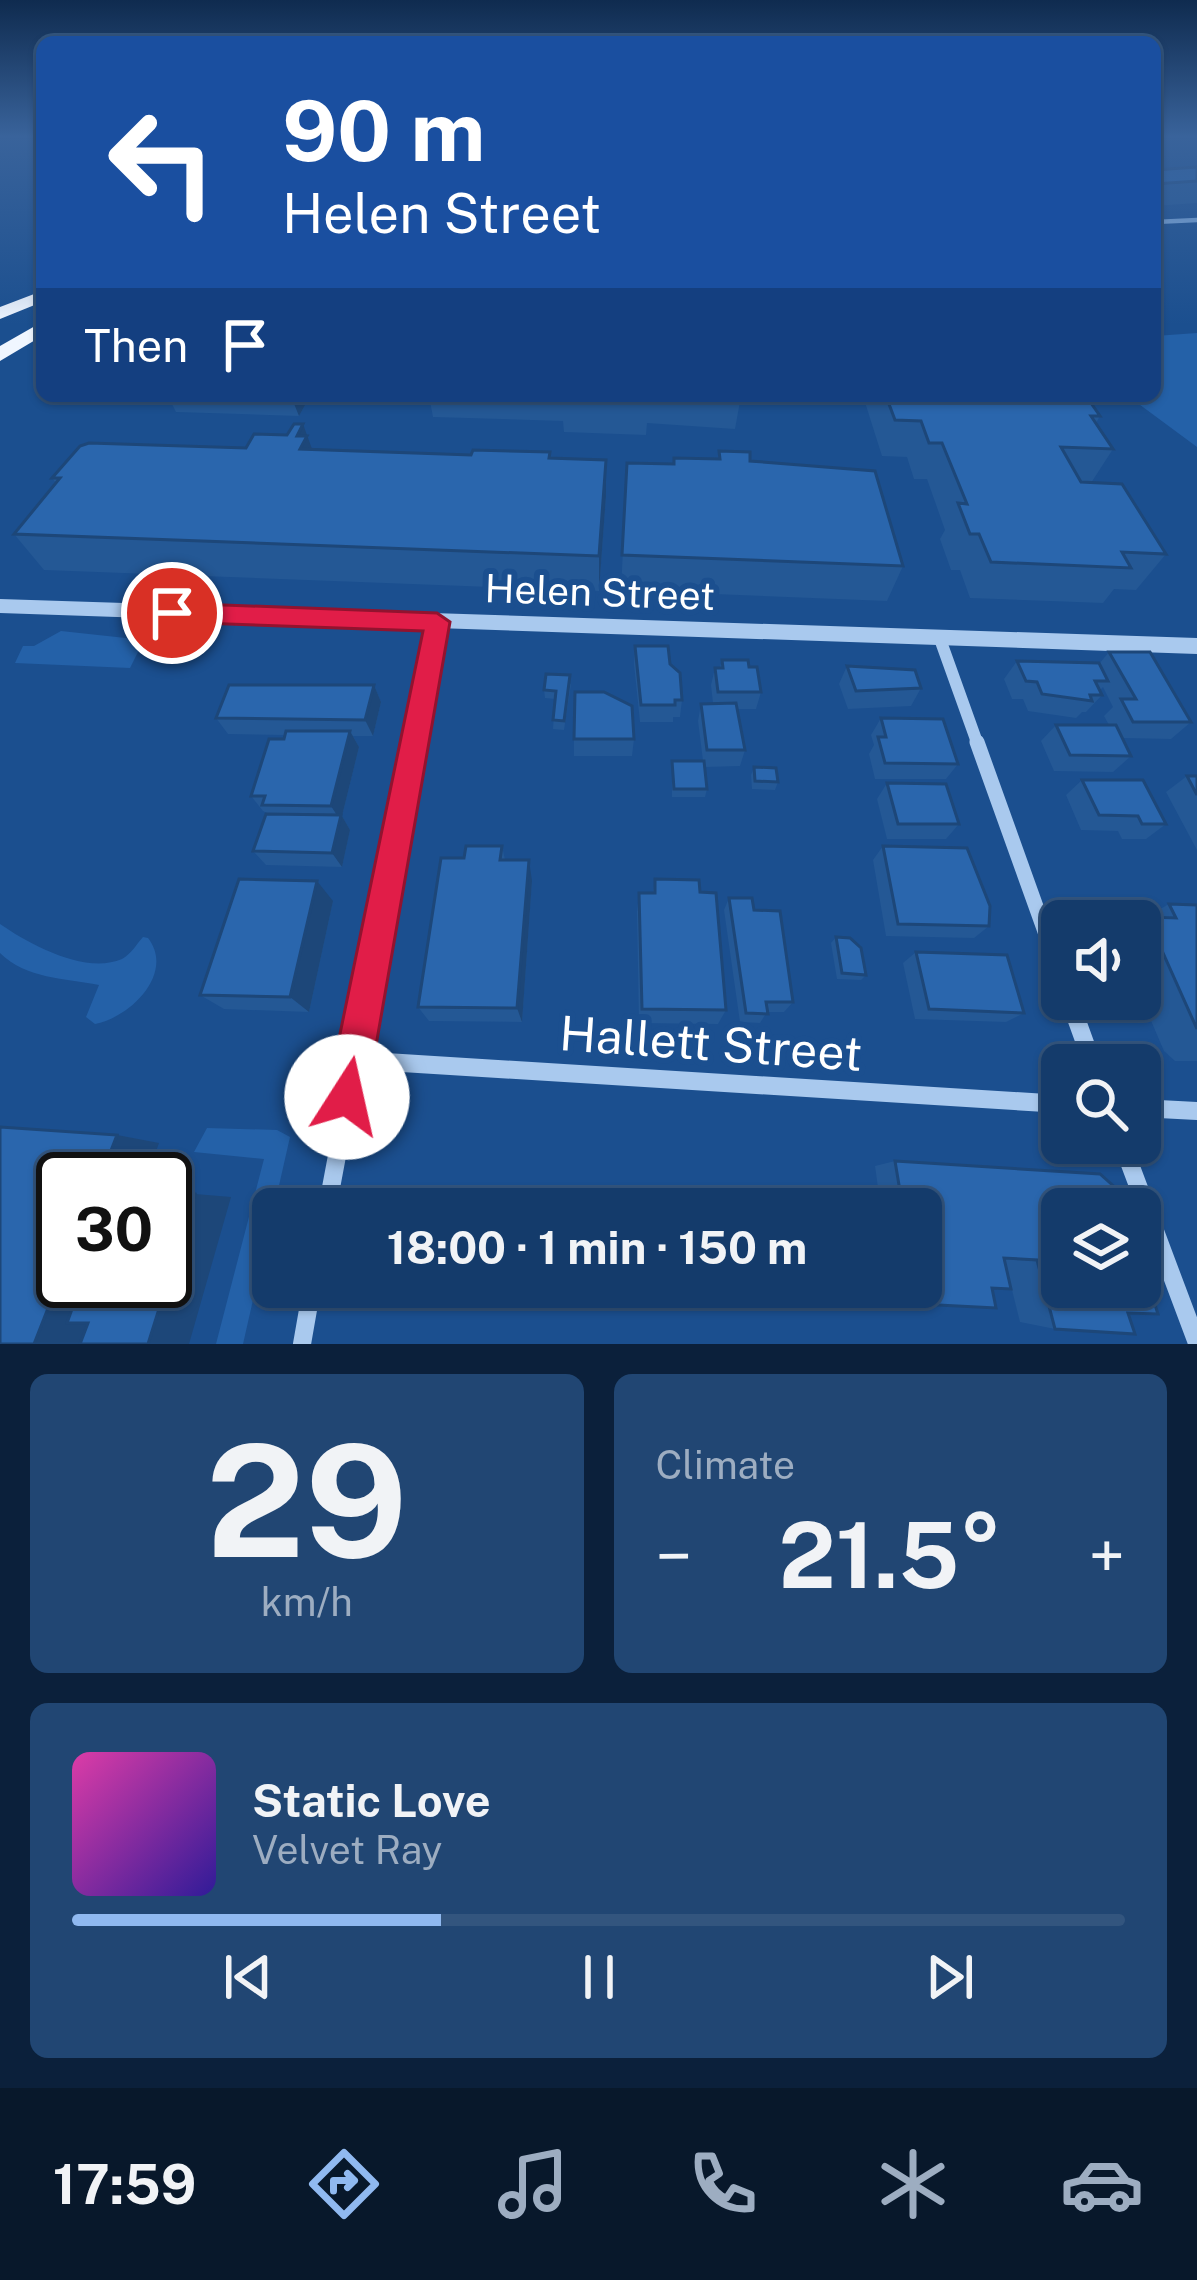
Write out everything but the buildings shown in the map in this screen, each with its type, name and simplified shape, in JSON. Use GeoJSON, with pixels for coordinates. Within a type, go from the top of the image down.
{"type":"FeatureCollection","features":[{"type":"Feature","properties":{"kind":"main road"},"geometry":{"type":"LineString","coordinates":[[0,314],[36,299]]}},
{"type":"Feature","properties":{"kind":"main road"},"geometry":{"type":"LineString","coordinates":[[0,355],[36,332]]}},
{"type":"Feature","properties":{"kind":"street","name":"Helen Street"},"geometry":{"type":"LineString","coordinates":[[0,606],[1197,646]]}},
{"type":"Feature","properties":{"kind":"street"},"geometry":{"type":"LineString","coordinates":[[331,1188],[437,622]]}},
{"type":"Feature","properties":{"kind":"street"},"geometry":{"type":"LineString","coordinates":[[940,639],[1041,920]]}},
{"type":"Feature","properties":{"kind":"street","name":"Hallett Street"},"geometry":{"type":"LineString","coordinates":[[354,1060],[1041,1103]]}},
{"type":"Feature","properties":{"kind":"street"},"geometry":{"type":"LineString","coordinates":[[1161,1109],[1197,1111]]}},
{"type":"Feature","properties":{"kind":"street"},"geometry":{"type":"LineString","coordinates":[[1130,1164],[1197,1342]]}},
{"type":"Feature","properties":{"kind":"street"},"geometry":{"type":"LineString","coordinates":[[302,1344],[308,1308]]}},
{"type":"Feature","properties":{"kind":"shaded area"},"geometry":{"type":"Polygon","coordinates":[[[1197,333],[1197,447],[1136,402],[1161,402],[1161,336],[1197,333]]]}},
{"type":"Feature","properties":{"kind":"shaded area"},"geometry":{"type":"Polygon","coordinates":[[[61,631],[144,640],[130,668],[15,663],[23,646],[34,646],[61,631]]]}},
{"type":"Feature","properties":{"kind":"shaded area"},"geometry":{"type":"Polygon","coordinates":[[[0,924],[42,948],[91,963],[122,959],[143,937],[148,938],[155,951],[153,979],[135,1003],[95,1024],[86,1017],[99,985],[46,976],[10,962],[0,953],[0,924]]]}},
{"type":"Feature","properties":{"kind":"shaded area"},"geometry":{"type":"Polygon","coordinates":[[[207,1128],[277,1130],[290,1137],[278,1188],[256,1188],[264,1159],[194,1152],[207,1128]]]}},
{"type":"Feature","properties":{"kind":"shaded area"},"geometry":{"type":"Polygon","coordinates":[[[252,1205],[252,1304],[243,1344],[216,1344],[252,1205]]]}},
{"type":"Feature","properties":{"kind":"waterway"},"geometry":{"type":"LineString","coordinates":[[1161,222],[1197,220]]}},
{"type":"Feature","properties":{"kind":"route"},"geometry":{"type":"LineString","coordinates":[[172,613],[437,622],[347,1097]]}}]}
